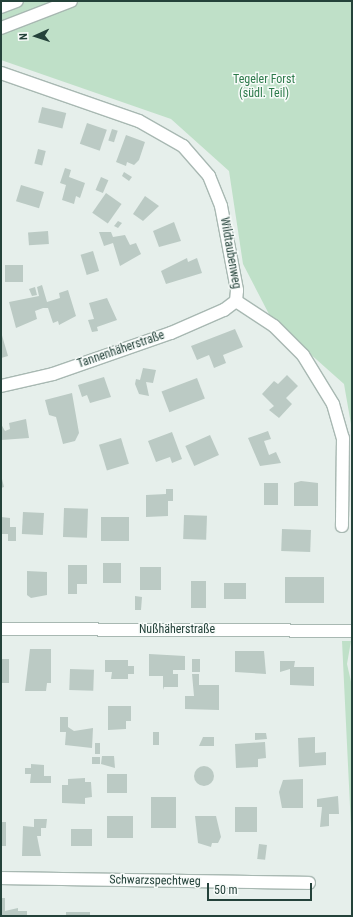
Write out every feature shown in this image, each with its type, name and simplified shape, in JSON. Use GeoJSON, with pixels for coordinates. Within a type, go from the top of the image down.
{"type":"FeatureCollection","features":[{"type":"Feature","properties":{"kind":"street"},"geometry":{"type":"LineString","coordinates":[[1,7],[17,1]]}},
{"type":"Feature","properties":{"kind":"street"},"geometry":{"type":"LineString","coordinates":[[1,28],[71,1]]}},
{"type":"Feature","properties":{"kind":"street","name":"Wildtaubenweg"},"geometry":{"type":"LineString","coordinates":[[1,73],[139,121],[183,146],[209,176],[221,206],[237,290],[236,301],[274,326],[303,355],[330,397],[343,438],[342,526]]}},
{"type":"Feature","properties":{"kind":"street","name":"Tannenhäherstraße"},"geometry":{"type":"LineString","coordinates":[[1,386],[53,374],[170,333],[224,310],[236,301]]}},
{"type":"Feature","properties":{"kind":"street","name":"Nußhäherstraße"},"geometry":{"type":"LineString","coordinates":[[1,629],[352,631]]}},
{"type":"Feature","properties":{"kind":"street","name":"Schwarzspechtweg"},"geometry":{"type":"LineString","coordinates":[[1,878],[309,883]]}},
{"type":"Feature","properties":{"kind":"green space","name":"Tegeler Forst (südl. Teil)"},"geometry":{"type":"Polygon","coordinates":[[[1,1],[352,1],[352,430],[344,384],[272,320],[243,264],[229,171],[171,119],[1,60],[1,1]]]}},
{"type":"Feature","properties":{"kind":"green space"},"geometry":{"type":"Polygon","coordinates":[[[342,641],[351,641],[347,664],[352,686],[352,848],[342,641]]]}},
{"type":"Feature","properties":{"kind":"building"},"geometry":{"type":"Polygon","coordinates":[[[42,107],[66,113],[62,129],[38,123],[42,107]]]}},
{"type":"Feature","properties":{"kind":"building"},"geometry":{"type":"Polygon","coordinates":[[[87,123],[107,130],[100,151],[80,144],[87,123]]]}},
{"type":"Feature","properties":{"kind":"building"},"geometry":{"type":"Polygon","coordinates":[[[112,129],[118,131],[114,142],[108,140],[112,129]]]}},
{"type":"Feature","properties":{"kind":"building"},"geometry":{"type":"Polygon","coordinates":[[[126,135],[145,142],[139,160],[134,165],[127,162],[126,166],[116,162],[126,135]]]}},
{"type":"Feature","properties":{"kind":"building"},"geometry":{"type":"Polygon","coordinates":[[[38,149],[46,151],[42,165],[34,164],[38,149]]]}},
{"type":"Feature","properties":{"kind":"building"},"geometry":{"type":"Polygon","coordinates":[[[65,168],[71,170],[69,177],[85,183],[80,198],[76,196],[74,204],[62,200],[66,185],[60,183],[65,168]]]}},
{"type":"Feature","properties":{"kind":"building"},"geometry":{"type":"Polygon","coordinates":[[[124,172],[132,177],[129,181],[122,176],[124,172]]]}},
{"type":"Feature","properties":{"kind":"building"},"geometry":{"type":"Polygon","coordinates":[[[101,177],[108,180],[103,193],[96,190],[101,177]]]}},
{"type":"Feature","properties":{"kind":"building"},"geometry":{"type":"Polygon","coordinates":[[[21,185],[44,192],[39,208],[16,201],[21,185]]]}},
{"type":"Feature","properties":{"kind":"building"},"geometry":{"type":"Polygon","coordinates":[[[106,193],[122,204],[108,224],[92,213],[106,193]]]}},
{"type":"Feature","properties":{"kind":"building"},"geometry":{"type":"Polygon","coordinates":[[[145,196],[159,206],[143,221],[133,214],[145,196]]]}},
{"type":"Feature","properties":{"kind":"building"},"geometry":{"type":"Polygon","coordinates":[[[118,221],[122,223],[118,228],[114,226],[118,221]]]}},
{"type":"Feature","properties":{"kind":"building"},"geometry":{"type":"Polygon","coordinates":[[[174,222],[181,241],[159,247],[153,231],[174,222]]]}},
{"type":"Feature","properties":{"kind":"building"},"geometry":{"type":"Polygon","coordinates":[[[48,231],[49,244],[29,245],[28,232],[48,231]]]}},
{"type":"Feature","properties":{"kind":"building"},"geometry":{"type":"Polygon","coordinates":[[[99,232],[111,232],[113,237],[125,235],[130,245],[136,243],[141,254],[120,266],[113,243],[104,246],[99,232]]]}},
{"type":"Feature","properties":{"kind":"building"},"geometry":{"type":"Polygon","coordinates":[[[93,251],[99,271],[87,275],[81,255],[93,251]]]}},
{"type":"Feature","properties":{"kind":"building"},"geometry":{"type":"Polygon","coordinates":[[[187,258],[188,262],[197,258],[202,273],[166,284],[161,271],[187,258]]]}},
{"type":"Feature","properties":{"kind":"building"},"geometry":{"type":"Polygon","coordinates":[[[5,265],[23,265],[23,282],[5,282],[5,265]]]}},
{"type":"Feature","properties":{"kind":"building"},"geometry":{"type":"Polygon","coordinates":[[[42,285],[47,302],[60,298],[59,293],[68,290],[76,316],[59,325],[58,321],[53,323],[48,308],[43,308],[35,311],[37,319],[16,328],[9,302],[39,296],[37,287],[42,285]]]}},
{"type":"Feature","properties":{"kind":"building"},"geometry":{"type":"Polygon","coordinates":[[[35,287],[37,295],[32,296],[29,289],[35,287]]]}},
{"type":"Feature","properties":{"kind":"building"},"geometry":{"type":"Polygon","coordinates":[[[107,298],[117,320],[97,327],[98,331],[92,332],[88,320],[94,319],[89,303],[107,298]]]}},
{"type":"Feature","properties":{"kind":"building"},"geometry":{"type":"Polygon","coordinates":[[[235,329],[243,347],[223,355],[226,363],[214,368],[209,355],[197,360],[191,346],[235,329]]]}},
{"type":"Feature","properties":{"kind":"building"},"geometry":{"type":"Polygon","coordinates":[[[1,332],[8,356],[1,358],[1,332]]]}},
{"type":"Feature","properties":{"kind":"building"},"geometry":{"type":"Polygon","coordinates":[[[143,368],[156,370],[153,383],[146,382],[149,396],[139,394],[135,384],[136,379],[140,380],[143,368]]]}},
{"type":"Feature","properties":{"kind":"building"},"geometry":{"type":"Polygon","coordinates":[[[287,375],[298,386],[286,398],[292,404],[279,418],[269,410],[274,406],[262,394],[274,381],[278,384],[287,375]]]}},
{"type":"Feature","properties":{"kind":"building"},"geometry":{"type":"Polygon","coordinates":[[[104,377],[111,397],[90,403],[87,395],[82,397],[78,385],[104,377]]]}},
{"type":"Feature","properties":{"kind":"building"},"geometry":{"type":"Polygon","coordinates":[[[197,378],[205,399],[169,412],[162,392],[197,378]]]}},
{"type":"Feature","properties":{"kind":"building"},"geometry":{"type":"Polygon","coordinates":[[[72,393],[79,433],[75,441],[63,444],[56,417],[49,415],[45,400],[72,393]]]}},
{"type":"Feature","properties":{"kind":"building"},"geometry":{"type":"Polygon","coordinates":[[[26,419],[29,438],[1,440],[1,424],[5,431],[10,429],[9,423],[26,419]]]}},
{"type":"Feature","properties":{"kind":"building"},"geometry":{"type":"Polygon","coordinates":[[[268,431],[271,439],[264,441],[269,455],[276,452],[281,463],[260,466],[248,438],[268,431]]]}},
{"type":"Feature","properties":{"kind":"building"},"geometry":{"type":"Polygon","coordinates":[[[172,432],[182,459],[172,463],[170,457],[156,462],[148,441],[172,432]]]}},
{"type":"Feature","properties":{"kind":"building"},"geometry":{"type":"Polygon","coordinates":[[[210,435],[219,455],[194,466],[185,446],[210,435]]]}},
{"type":"Feature","properties":{"kind":"building"},"geometry":{"type":"Polygon","coordinates":[[[121,438],[129,464],[107,471],[99,445],[121,438]]]}},
{"type":"Feature","properties":{"kind":"building"},"geometry":{"type":"Polygon","coordinates":[[[1,475],[4,487],[1,488],[1,475]]]}},
{"type":"Feature","properties":{"kind":"building"},"geometry":{"type":"Polygon","coordinates":[[[301,481],[318,483],[318,506],[294,506],[294,483],[301,481]]]}},
{"type":"Feature","properties":{"kind":"building"},"geometry":{"type":"Polygon","coordinates":[[[264,483],[278,483],[278,505],[264,505],[264,483]]]}},
{"type":"Feature","properties":{"kind":"building"},"geometry":{"type":"Polygon","coordinates":[[[166,489],[173,489],[173,501],[168,501],[168,516],[146,517],[146,495],[166,494],[166,489]]]}},
{"type":"Feature","properties":{"kind":"building"},"geometry":{"type":"Polygon","coordinates":[[[64,508],[88,509],[87,538],[63,537],[64,508]]]}},
{"type":"Feature","properties":{"kind":"building"},"geometry":{"type":"Polygon","coordinates":[[[23,512],[44,513],[43,535],[22,534],[23,512]]]}},
{"type":"Feature","properties":{"kind":"building"},"geometry":{"type":"Polygon","coordinates":[[[184,515],[207,516],[206,540],[183,539],[184,515]]]}},
{"type":"Feature","properties":{"kind":"building"},"geometry":{"type":"Polygon","coordinates":[[[1,517],[10,518],[10,527],[16,527],[16,541],[8,541],[8,534],[1,534],[1,517]]]}},
{"type":"Feature","properties":{"kind":"building"},"geometry":{"type":"Polygon","coordinates":[[[101,517],[129,517],[129,541],[101,541],[101,517]]]}},
{"type":"Feature","properties":{"kind":"building"},"geometry":{"type":"Polygon","coordinates":[[[282,529],[311,530],[310,552],[281,551],[282,529]]]}},
{"type":"Feature","properties":{"kind":"building"},"geometry":{"type":"Polygon","coordinates":[[[103,563],[121,563],[121,583],[103,583],[103,563]]]}},
{"type":"Feature","properties":{"kind":"building"},"geometry":{"type":"Polygon","coordinates":[[[68,565],[87,565],[87,584],[77,584],[77,594],[68,594],[68,565]]]}},
{"type":"Feature","properties":{"kind":"building"},"geometry":{"type":"Polygon","coordinates":[[[140,567],[161,567],[161,590],[140,590],[140,567]]]}},
{"type":"Feature","properties":{"kind":"building"},"geometry":{"type":"Polygon","coordinates":[[[27,571],[47,572],[47,595],[31,598],[27,595],[27,571]]]}},
{"type":"Feature","properties":{"kind":"building"},"geometry":{"type":"Polygon","coordinates":[[[285,577],[324,577],[324,603],[285,603],[285,577]]]}},
{"type":"Feature","properties":{"kind":"building"},"geometry":{"type":"Polygon","coordinates":[[[191,581],[206,581],[206,608],[191,608],[191,581]]]}},
{"type":"Feature","properties":{"kind":"building"},"geometry":{"type":"Polygon","coordinates":[[[224,583],[246,583],[246,599],[224,599],[224,583]]]}},
{"type":"Feature","properties":{"kind":"building"},"geometry":{"type":"Polygon","coordinates":[[[135,596],[142,597],[141,610],[135,610],[135,596]]]}},
{"type":"Feature","properties":{"kind":"building"},"geometry":{"type":"Polygon","coordinates":[[[30,649],[51,649],[51,683],[47,683],[46,691],[25,691],[30,649]]]}},
{"type":"Feature","properties":{"kind":"building"},"geometry":{"type":"Polygon","coordinates":[[[235,651],[264,651],[266,674],[235,672],[235,651]]]}},
{"type":"Feature","properties":{"kind":"building"},"geometry":{"type":"Polygon","coordinates":[[[149,654],[185,656],[185,670],[173,670],[173,674],[178,674],[178,687],[164,687],[163,690],[163,676],[149,676],[149,654]]]}},
{"type":"Feature","properties":{"kind":"building"},"geometry":{"type":"Polygon","coordinates":[[[1,659],[9,659],[9,683],[1,683],[1,659]]]}},
{"type":"Feature","properties":{"kind":"building"},"geometry":{"type":"Polygon","coordinates":[[[192,659],[200,659],[200,672],[192,672],[192,659]]]}},
{"type":"Feature","properties":{"kind":"building"},"geometry":{"type":"Polygon","coordinates":[[[105,660],[128,660],[128,666],[134,666],[134,674],[128,674],[128,679],[111,679],[112,672],[105,672],[105,660]]]}},
{"type":"Feature","properties":{"kind":"building"},"geometry":{"type":"Polygon","coordinates":[[[280,661],[295,661],[294,667],[314,667],[314,686],[290,685],[290,669],[280,672],[280,661]]]}},
{"type":"Feature","properties":{"kind":"building"},"geometry":{"type":"Polygon","coordinates":[[[70,669],[94,670],[93,691],[69,690],[70,669]]]}},
{"type":"Feature","properties":{"kind":"building"},"geometry":{"type":"Polygon","coordinates":[[[192,674],[199,674],[199,685],[219,685],[219,710],[185,709],[185,696],[194,696],[192,674]]]}},
{"type":"Feature","properties":{"kind":"building"},"geometry":{"type":"Polygon","coordinates":[[[108,706],[131,706],[131,721],[126,721],[126,729],[108,730],[108,706]]]}},
{"type":"Feature","properties":{"kind":"building"},"geometry":{"type":"Polygon","coordinates":[[[60,717],[68,717],[68,727],[74,731],[93,728],[92,748],[65,745],[66,732],[60,732],[60,717]]]}},
{"type":"Feature","properties":{"kind":"building"},"geometry":{"type":"Polygon","coordinates":[[[153,732],[159,732],[159,745],[153,745],[153,732]]]}},
{"type":"Feature","properties":{"kind":"building"},"geometry":{"type":"Polygon","coordinates":[[[255,733],[266,733],[267,739],[255,740],[255,733]]]}},
{"type":"Feature","properties":{"kind":"building"},"geometry":{"type":"Polygon","coordinates":[[[203,737],[214,737],[214,746],[199,746],[203,737]]]}},
{"type":"Feature","properties":{"kind":"building"},"geometry":{"type":"Polygon","coordinates":[[[315,737],[315,753],[326,752],[326,765],[299,767],[298,738],[315,737]]]}},
{"type":"Feature","properties":{"kind":"building"},"geometry":{"type":"Polygon","coordinates":[[[265,742],[266,758],[258,759],[258,767],[236,768],[235,744],[265,742]]]}},
{"type":"Feature","properties":{"kind":"building"},"geometry":{"type":"Polygon","coordinates":[[[95,743],[100,743],[100,754],[95,754],[95,743]]]}},
{"type":"Feature","properties":{"kind":"building"},"geometry":{"type":"Polygon","coordinates":[[[102,756],[114,756],[115,768],[101,764],[102,756]]]}},
{"type":"Feature","properties":{"kind":"building"},"geometry":{"type":"Polygon","coordinates":[[[92,757],[100,757],[100,764],[92,764],[92,757]]]}},
{"type":"Feature","properties":{"kind":"building"},"geometry":{"type":"Polygon","coordinates":[[[31,764],[44,765],[44,776],[51,776],[51,783],[30,783],[31,774],[25,774],[25,768],[31,768],[31,764]]]}},
{"type":"Feature","properties":{"kind":"building"},"geometry":{"type":"Polygon","coordinates":[[[204,766],[211,769],[214,776],[211,783],[204,786],[197,783],[194,776],[197,769],[204,766]]]}},
{"type":"Feature","properties":{"kind":"building"},"geometry":{"type":"Polygon","coordinates":[[[107,774],[127,774],[127,793],[107,793],[107,774]]]}},
{"type":"Feature","properties":{"kind":"building"},"geometry":{"type":"Polygon","coordinates":[[[85,778],[85,782],[91,782],[92,797],[85,798],[85,804],[62,803],[62,785],[68,785],[68,779],[85,778]]]}},
{"type":"Feature","properties":{"kind":"building"},"geometry":{"type":"Polygon","coordinates":[[[303,779],[303,808],[282,808],[279,792],[283,780],[303,779]]]}},
{"type":"Feature","properties":{"kind":"building"},"geometry":{"type":"Polygon","coordinates":[[[338,796],[339,814],[329,814],[329,826],[320,827],[322,807],[317,807],[317,799],[338,796]]]}},
{"type":"Feature","properties":{"kind":"building"},"geometry":{"type":"Polygon","coordinates":[[[151,797],[176,797],[176,828],[151,828],[151,797]]]}},
{"type":"Feature","properties":{"kind":"building"},"geometry":{"type":"Polygon","coordinates":[[[235,807],[257,807],[257,832],[235,832],[235,807]]]}},
{"type":"Feature","properties":{"kind":"building"},"geometry":{"type":"Polygon","coordinates":[[[107,816],[133,816],[133,838],[107,838],[107,816]]]}},
{"type":"Feature","properties":{"kind":"building"},"geometry":{"type":"Polygon","coordinates":[[[195,816],[216,816],[221,837],[218,843],[212,843],[211,847],[198,843],[195,816]]]}},
{"type":"Feature","properties":{"kind":"building"},"geometry":{"type":"Polygon","coordinates":[[[34,819],[47,819],[46,828],[41,828],[41,836],[37,836],[41,856],[22,856],[23,826],[34,827],[34,819]]]}},
{"type":"Feature","properties":{"kind":"building"},"geometry":{"type":"Polygon","coordinates":[[[1,822],[6,822],[6,846],[1,846],[1,822]]]}},
{"type":"Feature","properties":{"kind":"building"},"geometry":{"type":"Polygon","coordinates":[[[71,829],[92,829],[92,846],[71,846],[71,829]]]}},
{"type":"Feature","properties":{"kind":"building"},"geometry":{"type":"Polygon","coordinates":[[[259,844],[267,845],[265,860],[257,859],[259,844]]]}},
{"type":"Feature","properties":{"kind":"building"},"geometry":{"type":"Polygon","coordinates":[[[1,898],[5,898],[5,911],[18,908],[18,911],[27,911],[27,916],[1,916],[1,898]]]}},
{"type":"Feature","properties":{"kind":"building"},"geometry":{"type":"Polygon","coordinates":[[[66,912],[90,912],[90,916],[66,916],[66,912]]]}}]}
